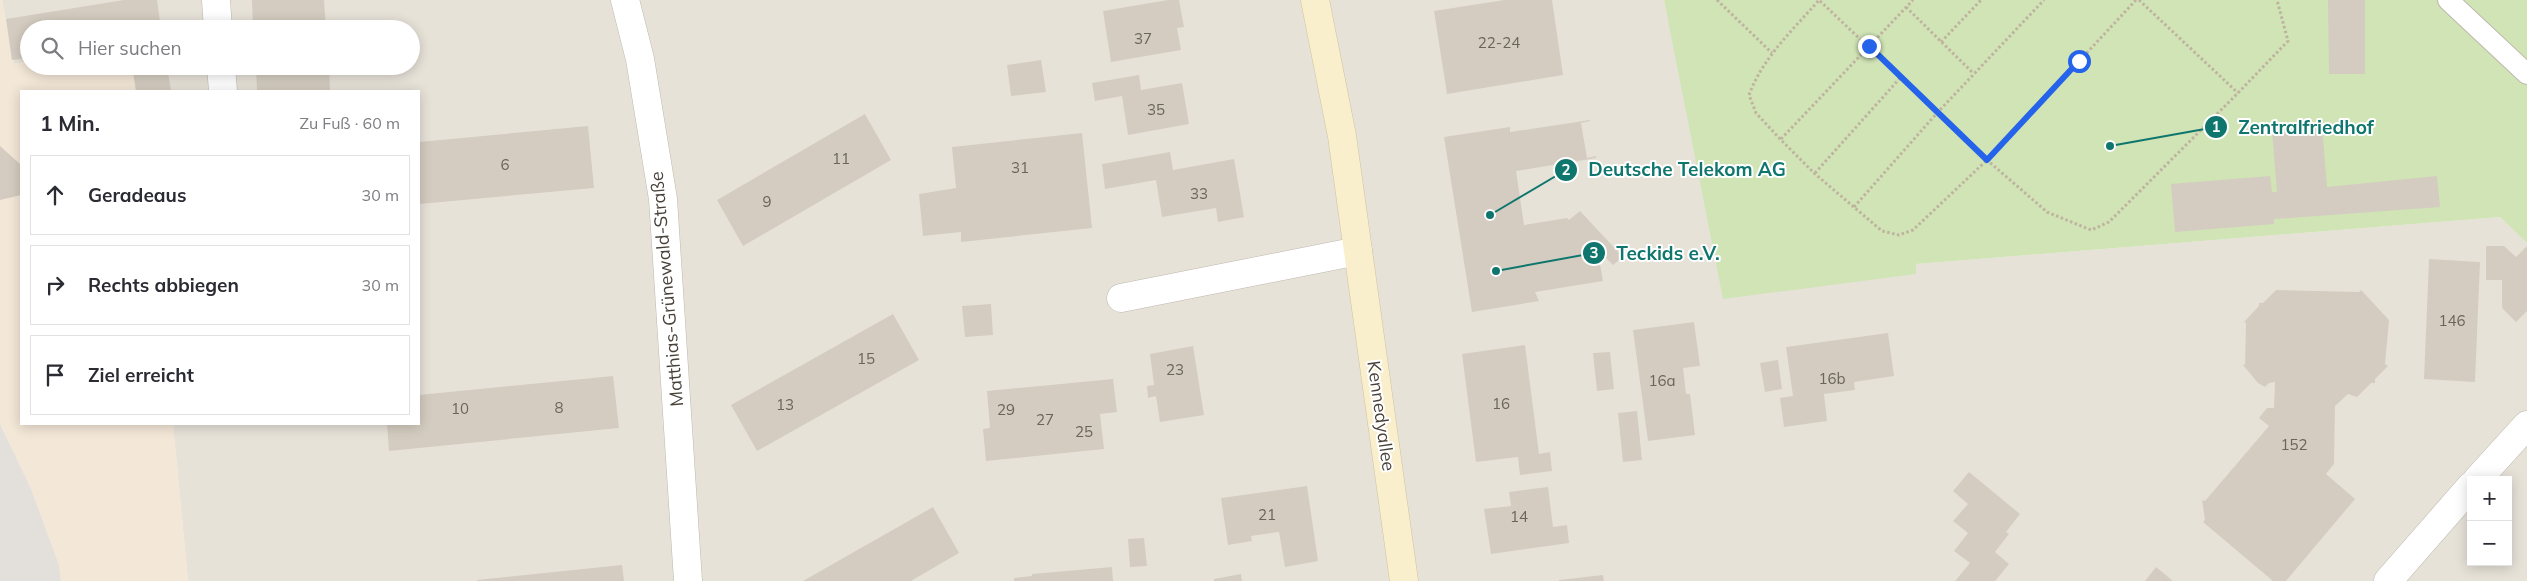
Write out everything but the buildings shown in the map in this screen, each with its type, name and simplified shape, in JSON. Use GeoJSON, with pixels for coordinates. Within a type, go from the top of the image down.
{"type":"FeatureCollection","features":[{"type":"Feature","properties":{"kind":"street"},"geometry":{"type":"LineString","coordinates":[[216,0],[217,20]]}},
{"type":"Feature","properties":{"kind":"street","name":"Matthias-Grünewald-Straße"},"geometry":{"type":"LineString","coordinates":[[625,0],[640,59],[662,199],[688,581]]}},
{"type":"Feature","properties":{"kind":"street","name":"Kennedyallee"},"geometry":{"type":"LineString","coordinates":[[1315,0],[1342,136],[1404,581]]}},
{"type":"Feature","properties":{"kind":"street"},"geometry":{"type":"LineString","coordinates":[[222,75],[223,90]]}},
{"type":"Feature","properties":{"kind":"street"},"geometry":{"type":"LineString","coordinates":[[1121,298],[1358,251]]}},
{"type":"Feature","properties":{"kind":"street"},"geometry":{"type":"LineString","coordinates":[[2481,476],[2527,425]]}},
{"type":"Feature","properties":{"kind":"street"},"geometry":{"type":"LineString","coordinates":[[2388,581],[2467,491]]}},
{"type":"Feature","properties":{"kind":"lane"},"geometry":{"type":"LineString","coordinates":[[2448,0],[2527,74]]}},
{"type":"Feature","properties":{"kind":"path"},"geometry":{"type":"LineString","coordinates":[[1717,0],[1772,53]]}},
{"type":"Feature","properties":{"kind":"path"},"geometry":{"type":"LineString","coordinates":[[2238,93],[2137,0],[1987,160],[1913,230],[1899,234],[1882,231],[1814,173],[1756,113],[1749,95],[1756,76],[1772,53],[1819,0],[1902,77],[1936,113],[1987,160],[2047,212],[2091,230],[2109,222],[2238,93],[2288,40],[2277,0]]}},
{"type":"Feature","properties":{"kind":"path"},"geometry":{"type":"LineString","coordinates":[[1781,140],[1913,0]]}},
{"type":"Feature","properties":{"kind":"path"},"geometry":{"type":"LineString","coordinates":[[1941,42],[1981,0]]}},
{"type":"Feature","properties":{"kind":"path"},"geometry":{"type":"LineString","coordinates":[[1854,207],[1936,113],[2044,0]]}},
{"type":"Feature","properties":{"kind":"path"},"geometry":{"type":"LineString","coordinates":[[1906,7],[1973,73]]}},
{"type":"Feature","properties":{"kind":"path"},"geometry":{"type":"LineString","coordinates":[[1814,173],[1902,77]]}},
{"type":"Feature","properties":{"kind":"shaded area"},"geometry":{"type":"Polygon","coordinates":[[[0,0],[2,0],[14,64],[20,63],[20,75],[139,75],[141,90],[20,90],[20,425],[173,425],[188,581],[61,581],[59,565],[31,489],[0,424],[0,0]]]}},
{"type":"Feature","properties":{"kind":"shaded area"},"geometry":{"type":"Polygon","coordinates":[[[2,0],[1664,0],[1680,76],[1916,274],[1916,264],[2500,217],[2527,243],[2527,581],[188,581],[173,425],[420,425],[420,90],[141,90],[139,75],[420,75],[420,20],[20,20],[20,63],[14,64],[2,0]]]}},
{"type":"Feature","properties":{"kind":"shaded area"},"geometry":{"type":"Polygon","coordinates":[[[0,424],[31,489],[59,565],[61,581],[0,581],[0,424]]]}},
{"type":"Feature","properties":{"kind":"green space"},"geometry":{"type":"Polygon","coordinates":[[[1664,0],[2527,0],[2527,243],[2500,217],[1916,264],[1916,274],[1723,299],[1664,0]]]}},
{"type":"Feature","properties":{"kind":"place","name":"Zentralfriedhof"},"geometry":{"type":"Point","coordinates":[2110,146]}},
{"type":"Feature","properties":{"kind":"place","name":"Deutsche Telekom AG"},"geometry":{"type":"Point","coordinates":[1490,215]}},
{"type":"Feature","properties":{"kind":"place","name":"Teckids e.V."},"geometry":{"type":"Point","coordinates":[1496,271]}},
{"type":"Feature","properties":{"kind":"route"},"geometry":{"type":"LineString","coordinates":[[1869,46],[1936,113],[1987,160],[2079,61]]}}]}
